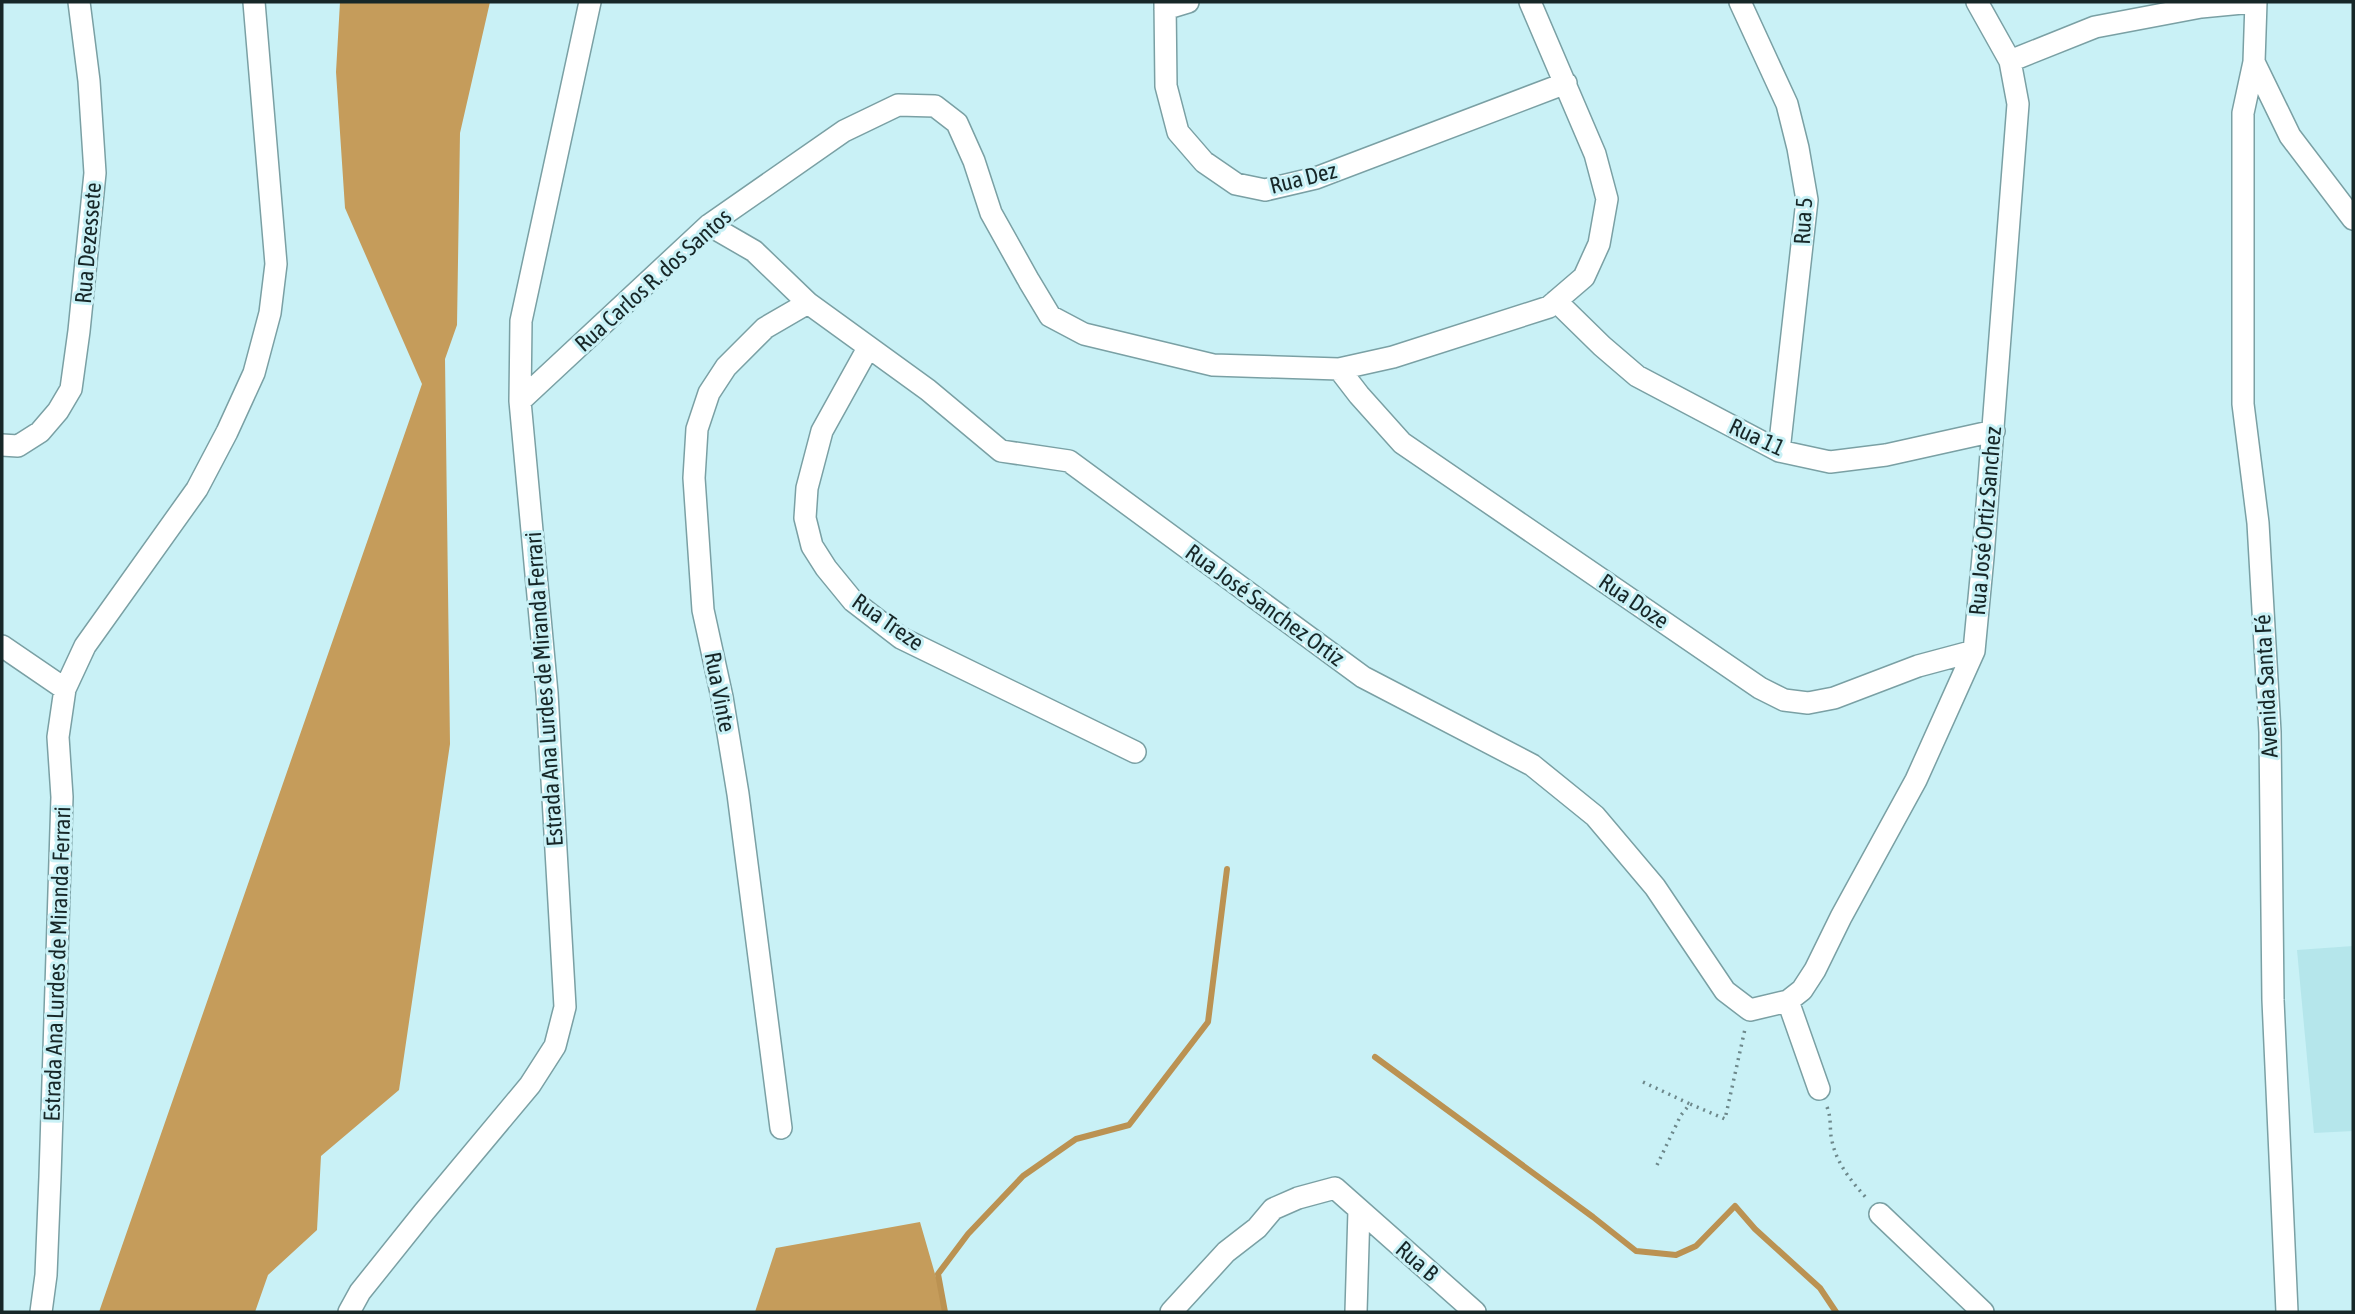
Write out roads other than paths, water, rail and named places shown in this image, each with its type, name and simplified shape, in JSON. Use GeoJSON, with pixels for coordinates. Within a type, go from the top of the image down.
{"type":"FeatureCollection","features":[{"type":"Feature","properties":{"kind":"street","name":"Rua Dezessete"},"geometry":{"type":"LineString","coordinates":[[2,445],[18,446],[40,432],[58,411],[71,388],[95,173],[89,81],[79,2]]}},
{"type":"Feature","properties":{"kind":"street","name":"Estrada Ana Lurdes de Miranda Ferrari"},"geometry":{"type":"LineString","coordinates":[[41,1312],[46,1275],[51,1163],[62,797],[58,737],[65,689],[85,646],[197,489],[254,373],[270,313],[276,264],[254,2]]}},
{"type":"Feature","properties":{"kind":"street","name":"Estrada Ana Lurdes de Miranda Ferrari"},"geometry":{"type":"LineString","coordinates":[[349,1312],[360,1292],[530,1085],[555,1046],[565,1007],[547,693],[520,401],[521,321],[590,2]]}},
{"type":"Feature","properties":{"kind":"street"},"geometry":{"type":"LineString","coordinates":[[1165,5],[1188,2]]}},
{"type":"Feature","properties":{"kind":"street","name":"Rua Carlos R. dos Santos"},"geometry":{"type":"LineString","coordinates":[[520,401],[709,225],[844,131],[898,105],[935,106],[957,123],[974,161],[991,213],[1050,316],[1084,334],[1213,365],[1339,369],[1393,357],[1549,307],[1584,277],[1599,244],[1607,199],[1595,154],[1530,2]]}},
{"type":"Feature","properties":{"kind":"street","name":"Rua 5"},"geometry":{"type":"LineString","coordinates":[[1740,2],[1787,104],[1807,200],[1779,451]]}},
{"type":"Feature","properties":{"kind":"street","name":"Rua José Ortiz Sanchez"},"geometry":{"type":"LineString","coordinates":[[1788,1001],[1802,990],[1815,970],[1916,780],[1973,651],[1994,431],[2018,104],[2010,61],[1977,2]]}},
{"type":"Feature","properties":{"kind":"street"},"geometry":{"type":"LineString","coordinates":[[2010,61],[2095,27],[2201,7],[2254,2]]}},
{"type":"Feature","properties":{"kind":"street","name":"Avenida Santa Fé"},"geometry":{"type":"LineString","coordinates":[[2254,2],[2254,62],[2243,113],[2243,404],[2258,523],[2270,732],[2273,1000],[2287,1312]]}},
{"type":"Feature","properties":{"kind":"street","name":"Rua Dez"},"geometry":{"type":"LineString","coordinates":[[1165,5],[1166,86],[1178,132],[1204,162],[1236,184],[1265,190],[1317,178],[1566,83]]}},
{"type":"Feature","properties":{"kind":"street"},"geometry":{"type":"LineString","coordinates":[[2254,62],[2290,136],[2353,219]]}},
{"type":"Feature","properties":{"kind":"street","name":"Rua José Sanchez Ortiz"},"geometry":{"type":"LineString","coordinates":[[709,225],[754,251],[808,303],[928,390],[1001,451],[1069,461],[1363,677],[1532,765],[1595,816],[1654,887],[1725,991],[1750,1010],[1788,1001]]}},
{"type":"Feature","properties":{"kind":"street","name":"Rua 11"},"geometry":{"type":"LineString","coordinates":[[1556,301],[1637,376],[1779,451],[1830,462],[1886,455],[1994,431]]}},
{"type":"Feature","properties":{"kind":"street","name":"Rua Vinte"},"geometry":{"type":"LineString","coordinates":[[781,1128],[738,794],[722,697],[703,610],[694,478],[697,429],[709,393],[726,367],[765,328],[808,303]]}},
{"type":"Feature","properties":{"kind":"street","name":"Rua Treze"},"geometry":{"type":"LineString","coordinates":[[868,348],[822,431],[807,488],[805,518],[812,546],[825,568],[853,601],[901,638],[1135,752]]}},
{"type":"Feature","properties":{"kind":"street","name":"Rua Doze"},"geometry":{"type":"LineString","coordinates":[[1339,369],[1359,396],[1402,443],[1760,688],[1784,700],[1808,703],[1834,698],[1918,666],[1973,651]]}},
{"type":"Feature","properties":{"kind":"street"},"geometry":{"type":"LineString","coordinates":[[2,646],[65,689]]}},
{"type":"Feature","properties":{"kind":"street"},"geometry":{"type":"LineString","coordinates":[[1788,1001],[1819,1090]]}},
{"type":"Feature","properties":{"kind":"street","name":"Rua B"},"geometry":{"type":"LineString","coordinates":[[1171,1312],[1226,1252],[1257,1228],[1273,1209],[1298,1198],[1335,1188],[1475,1312]]}},
{"type":"Feature","properties":{"kind":"street"},"geometry":{"type":"LineString","coordinates":[[1356,1312],[1359,1210]]}},
{"type":"Feature","properties":{"kind":"street"},"geometry":{"type":"LineString","coordinates":[[1880,1214],[1983,1312]]}},
{"type":"Feature","properties":{"kind":"waterway"},"geometry":{"type":"LineString","coordinates":[[945,1312],[938,1274],[968,1234],[1023,1176],[1076,1139],[1129,1125],[1208,1022],[1227,869]]}},
{"type":"Feature","properties":{"kind":"waterway"},"geometry":{"type":"LineString","coordinates":[[1375,1057],[1636,1251],[1676,1255],[1696,1246],[1735,1206],[1755,1229],[1820,1288],[1836,1312]]}}]}
